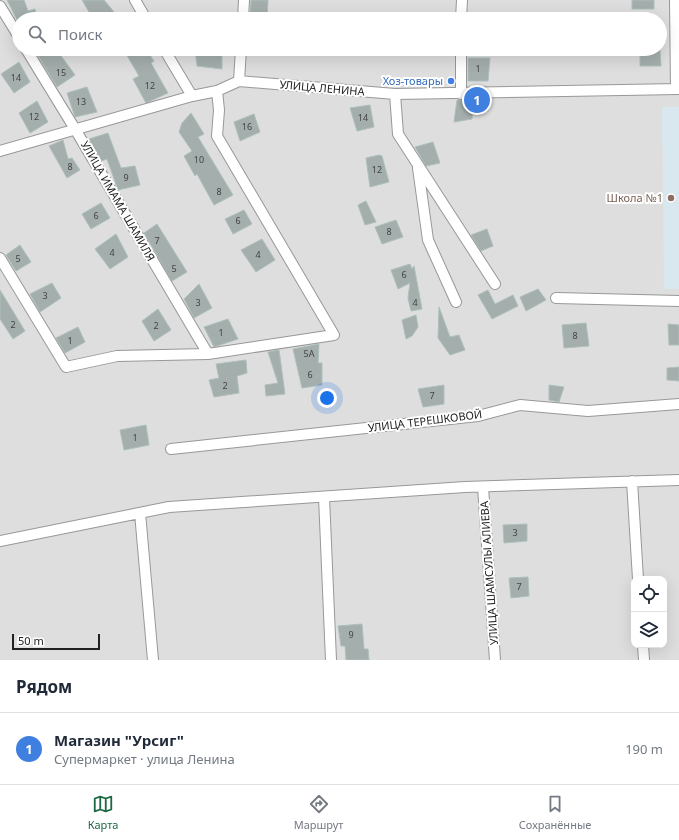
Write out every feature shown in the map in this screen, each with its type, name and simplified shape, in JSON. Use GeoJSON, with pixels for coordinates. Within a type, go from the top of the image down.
{"type":"FeatureCollection","features":[{"type":"Feature","properties":{"kind":"street"},"geometry":{"type":"LineString","coordinates":[[135,0],[142,12]]}},
{"type":"Feature","properties":{"kind":"street"},"geometry":{"type":"LineString","coordinates":[[243,12],[244,0]]}},
{"type":"Feature","properties":{"kind":"street"},"geometry":{"type":"LineString","coordinates":[[462,0],[462,12]]}},
{"type":"Feature","properties":{"kind":"street"},"geometry":{"type":"LineString","coordinates":[[675,0],[678,89]]}},
{"type":"Feature","properties":{"kind":"street"},"geometry":{"type":"LineString","coordinates":[[0,6],[12,26]]}},
{"type":"Feature","properties":{"kind":"street","name":"УЛИЦА ИМАМА ШАМИЛЯ"},"geometry":{"type":"LineString","coordinates":[[30,56],[76,129],[208,354]]}},
{"type":"Feature","properties":{"kind":"street"},"geometry":{"type":"LineString","coordinates":[[168,56],[192,96]]}},
{"type":"Feature","properties":{"kind":"street"},"geometry":{"type":"LineString","coordinates":[[239,81],[241,56]]}},
{"type":"Feature","properties":{"kind":"street"},"geometry":{"type":"LineString","coordinates":[[461,56],[461,94]]}},
{"type":"Feature","properties":{"kind":"street","name":"УЛИЦА ЛЕНИНА"},"geometry":{"type":"LineString","coordinates":[[0,151],[192,96],[217,91],[239,81],[395,94],[678,89]]}},
{"type":"Feature","properties":{"kind":"street"},"geometry":{"type":"LineString","coordinates":[[0,258],[66,367],[118,356],[208,354],[334,335],[217,136],[219,110],[217,91]]}},
{"type":"Feature","properties":{"kind":"street"},"geometry":{"type":"LineString","coordinates":[[395,94],[398,134],[417,166],[458,224],[495,284]]}},
{"type":"Feature","properties":{"kind":"street"},"geometry":{"type":"LineString","coordinates":[[417,166],[428,240],[456,302]]}},
{"type":"Feature","properties":{"kind":"street"},"geometry":{"type":"LineString","coordinates":[[556,298],[679,302]]}},
{"type":"Feature","properties":{"kind":"street","name":"УЛИЦА ТЕРЕШКОВОЙ"},"geometry":{"type":"LineString","coordinates":[[171,448],[478,416],[520,405],[588,411],[679,404]]}},
{"type":"Feature","properties":{"kind":"street"},"geometry":{"type":"LineString","coordinates":[[0,541],[169,507],[482,487],[679,480]]}},
{"type":"Feature","properties":{"kind":"street"},"geometry":{"type":"LineString","coordinates":[[632,481],[638,576]]}},
{"type":"Feature","properties":{"kind":"street","name":"УЛИЦА ШАМСУЛЫ АЛИЕВА"},"geometry":{"type":"LineString","coordinates":[[482,487],[495,660]]}},
{"type":"Feature","properties":{"kind":"street"},"geometry":{"type":"LineString","coordinates":[[324,497],[331,660]]}},
{"type":"Feature","properties":{"kind":"street"},"geometry":{"type":"LineString","coordinates":[[140,513],[153,660]]}},
{"type":"Feature","properties":{"kind":"street"},"geometry":{"type":"LineString","coordinates":[[643,648],[644,660]]}},
{"type":"Feature","properties":{"kind":"shaded area"},"geometry":{"type":"Polygon","coordinates":[[[0,0],[679,0],[679,660],[0,660],[0,0]]]}},
{"type":"Feature","properties":{"kind":"shaded area","name":"Школа №1"},"geometry":{"type":"Polygon","coordinates":[[[662,107],[679,107],[679,289],[664,289],[662,107]]]}},
{"type":"Feature","properties":{"kind":"building"},"geometry":{"type":"Polygon","coordinates":[[[7,0],[24,0],[28,11],[35,9],[36,12],[13,12],[7,0]]]}},
{"type":"Feature","properties":{"kind":"building"},"geometry":{"type":"Polygon","coordinates":[[[82,0],[104,0],[114,12],[89,12],[82,0]]]}},
{"type":"Feature","properties":{"kind":"building"},"geometry":{"type":"Polygon","coordinates":[[[251,0],[268,0],[267,12],[250,12],[251,0]]]}},
{"type":"Feature","properties":{"kind":"building"},"geometry":{"type":"Polygon","coordinates":[[[632,0],[654,0],[654,9],[632,9],[632,0]]]}},
{"type":"Feature","properties":{"kind":"building"},"geometry":{"type":"Polygon","coordinates":[[[38,56],[61,56],[75,75],[57,87],[38,56]]]}},
{"type":"Feature","properties":{"kind":"building"},"geometry":{"type":"Polygon","coordinates":[[[127,56],[151,56],[154,61],[151,63],[168,93],[146,103],[133,79],[139,76],[127,56]]]}},
{"type":"Feature","properties":{"kind":"building"},"geometry":{"type":"Polygon","coordinates":[[[196,56],[222,56],[222,69],[197,66],[196,56]]]}},
{"type":"Feature","properties":{"kind":"building"},"geometry":{"type":"Polygon","coordinates":[[[640,56],[660,56],[661,66],[640,66],[640,56]]]}},
{"type":"Feature","properties":{"kind":"building"},"geometry":{"type":"Polygon","coordinates":[[[468,58],[490,58],[488,81],[468,81],[468,58]]]}},
{"type":"Feature","properties":{"kind":"building"},"geometry":{"type":"Polygon","coordinates":[[[19,62],[30,82],[14,93],[1,74],[19,62]]]}},
{"type":"Feature","properties":{"kind":"building"},"geometry":{"type":"Polygon","coordinates":[[[87,87],[97,112],[75,117],[67,93],[87,87]]]}},
{"type":"Feature","properties":{"kind":"building"},"geometry":{"type":"Polygon","coordinates":[[[457,100],[473,100],[472,119],[454,122],[457,100]]]}},
{"type":"Feature","properties":{"kind":"building"},"geometry":{"type":"Polygon","coordinates":[[[37,101],[48,122],[30,133],[19,113],[37,101]]]}},
{"type":"Feature","properties":{"kind":"building"},"geometry":{"type":"Polygon","coordinates":[[[370,105],[374,127],[357,131],[350,108],[370,105]]]}},
{"type":"Feature","properties":{"kind":"building"},"geometry":{"type":"Polygon","coordinates":[[[191,113],[204,134],[198,137],[233,195],[214,205],[197,174],[195,176],[184,156],[192,151],[179,132],[182,123],[191,113]]]}},
{"type":"Feature","properties":{"kind":"building"},"geometry":{"type":"Polygon","coordinates":[[[254,114],[260,132],[240,141],[234,122],[254,114]]]}},
{"type":"Feature","properties":{"kind":"building"},"geometry":{"type":"Polygon","coordinates":[[[108,133],[121,168],[135,166],[140,185],[118,190],[107,159],[101,161],[89,139],[108,133]]]}},
{"type":"Feature","properties":{"kind":"building"},"geometry":{"type":"Polygon","coordinates":[[[63,140],[68,159],[72,158],[80,170],[67,178],[49,146],[63,140]]]}},
{"type":"Feature","properties":{"kind":"building"},"geometry":{"type":"Polygon","coordinates":[[[433,142],[440,163],[426,166],[415,147],[433,142]]]}},
{"type":"Feature","properties":{"kind":"building"},"geometry":{"type":"Polygon","coordinates":[[[379,155],[382,156],[389,182],[370,187],[366,158],[379,155]]]}},
{"type":"Feature","properties":{"kind":"building"},"geometry":{"type":"Polygon","coordinates":[[[366,201],[376,222],[365,225],[358,205],[366,201]]]}},
{"type":"Feature","properties":{"kind":"building"},"geometry":{"type":"Polygon","coordinates":[[[101,203],[110,218],[91,229],[82,214],[101,203]]]}},
{"type":"Feature","properties":{"kind":"building"},"geometry":{"type":"Polygon","coordinates":[[[244,210],[252,224],[233,234],[225,219],[244,210]]]}},
{"type":"Feature","properties":{"kind":"building"},"geometry":{"type":"Polygon","coordinates":[[[396,220],[403,237],[382,244],[375,227],[396,220]]]}},
{"type":"Feature","properties":{"kind":"building"},"geometry":{"type":"Polygon","coordinates":[[[157,224],[187,272],[172,281],[144,233],[157,224]]]}},
{"type":"Feature","properties":{"kind":"building"},"geometry":{"type":"Polygon","coordinates":[[[487,229],[493,246],[481,251],[471,235],[487,229]]]}},
{"type":"Feature","properties":{"kind":"building"},"geometry":{"type":"Polygon","coordinates":[[[116,234],[128,257],[110,269],[95,249],[116,234]]]}},
{"type":"Feature","properties":{"kind":"building"},"geometry":{"type":"Polygon","coordinates":[[[262,239],[275,260],[256,272],[241,250],[262,239]]]}},
{"type":"Feature","properties":{"kind":"building"},"geometry":{"type":"Polygon","coordinates":[[[20,245],[31,262],[16,271],[6,255],[20,245]]]}},
{"type":"Feature","properties":{"kind":"building"},"geometry":{"type":"Polygon","coordinates":[[[410,264],[412,269],[414,266],[422,309],[411,311],[408,298],[410,283],[398,289],[391,270],[410,264]]]}},
{"type":"Feature","properties":{"kind":"building"},"geometry":{"type":"Polygon","coordinates":[[[52,283],[61,298],[40,312],[30,294],[52,283]]]}},
{"type":"Feature","properties":{"kind":"building"},"geometry":{"type":"Polygon","coordinates":[[[199,284],[212,308],[194,318],[184,299],[199,284]]]}},
{"type":"Feature","properties":{"kind":"building"},"geometry":{"type":"Polygon","coordinates":[[[538,289],[546,300],[526,311],[520,297],[538,289]]]}},
{"type":"Feature","properties":{"kind":"building"},"geometry":{"type":"Polygon","coordinates":[[[0,290],[25,331],[13,339],[0,319],[0,290]]]}},
{"type":"Feature","properties":{"kind":"building"},"geometry":{"type":"Polygon","coordinates":[[[488,290],[495,304],[513,295],[518,306],[492,319],[478,295],[488,290]]]}},
{"type":"Feature","properties":{"kind":"building"},"geometry":{"type":"Polygon","coordinates":[[[439,307],[450,337],[459,335],[465,350],[450,355],[438,338],[439,307]]]}},
{"type":"Feature","properties":{"kind":"building"},"geometry":{"type":"Polygon","coordinates":[[[158,309],[171,330],[154,341],[142,321],[158,309]]]}},
{"type":"Feature","properties":{"kind":"building"},"geometry":{"type":"Polygon","coordinates":[[[416,315],[418,327],[412,336],[406,339],[402,320],[416,315]]]}},
{"type":"Feature","properties":{"kind":"building"},"geometry":{"type":"Polygon","coordinates":[[[228,319],[238,339],[214,347],[204,327],[228,319]]]}},
{"type":"Feature","properties":{"kind":"building"},"geometry":{"type":"Polygon","coordinates":[[[586,323],[589,346],[564,348],[562,325],[586,323]]]}},
{"type":"Feature","properties":{"kind":"building"},"geometry":{"type":"Polygon","coordinates":[[[668,324],[679,325],[679,345],[669,345],[668,324]]]}},
{"type":"Feature","properties":{"kind":"building"},"geometry":{"type":"Polygon","coordinates":[[[78,327],[85,342],[65,353],[56,338],[78,327]]]}},
{"type":"Feature","properties":{"kind":"building"},"geometry":{"type":"Polygon","coordinates":[[[319,344],[318,363],[322,363],[322,385],[302,388],[293,349],[319,344]]]}},
{"type":"Feature","properties":{"kind":"building"},"geometry":{"type":"Polygon","coordinates":[[[279,350],[285,394],[266,396],[265,385],[278,383],[268,352],[279,350]]]}},
{"type":"Feature","properties":{"kind":"building"},"geometry":{"type":"Polygon","coordinates":[[[246,360],[247,373],[237,376],[239,393],[214,397],[209,380],[219,378],[216,364],[246,360]]]}},
{"type":"Feature","properties":{"kind":"building"},"geometry":{"type":"Polygon","coordinates":[[[679,367],[679,381],[667,380],[667,368],[679,367]]]}},
{"type":"Feature","properties":{"kind":"building"},"geometry":{"type":"Polygon","coordinates":[[[444,385],[444,404],[423,407],[418,389],[444,385]]]}},
{"type":"Feature","properties":{"kind":"building"},"geometry":{"type":"Polygon","coordinates":[[[549,385],[564,387],[559,402],[549,400],[549,385]]]}},
{"type":"Feature","properties":{"kind":"building"},"geometry":{"type":"Polygon","coordinates":[[[146,425],[149,445],[124,450],[120,430],[146,425]]]}},
{"type":"Feature","properties":{"kind":"building"},"geometry":{"type":"Polygon","coordinates":[[[527,524],[527,541],[504,543],[503,525],[527,524]]]}},
{"type":"Feature","properties":{"kind":"building"},"geometry":{"type":"Polygon","coordinates":[[[528,577],[529,596],[511,598],[509,578],[528,577]]]}},
{"type":"Feature","properties":{"kind":"building"},"geometry":{"type":"Polygon","coordinates":[[[362,624],[364,649],[368,649],[369,660],[346,660],[345,646],[341,646],[338,626],[362,624]]]}},
{"type":"Feature","properties":{"kind":"place","name":"Хоз-товары"},"geometry":{"type":"Point","coordinates":[451,81]}},
{"type":"Feature","properties":{"kind":"place","name":"Магазин \"Урсиг\""},"geometry":{"type":"Point","coordinates":[477,100]}},
{"type":"Feature","properties":{"kind":"place","name":"Школа №1"},"geometry":{"type":"Point","coordinates":[671,198]}}]}
